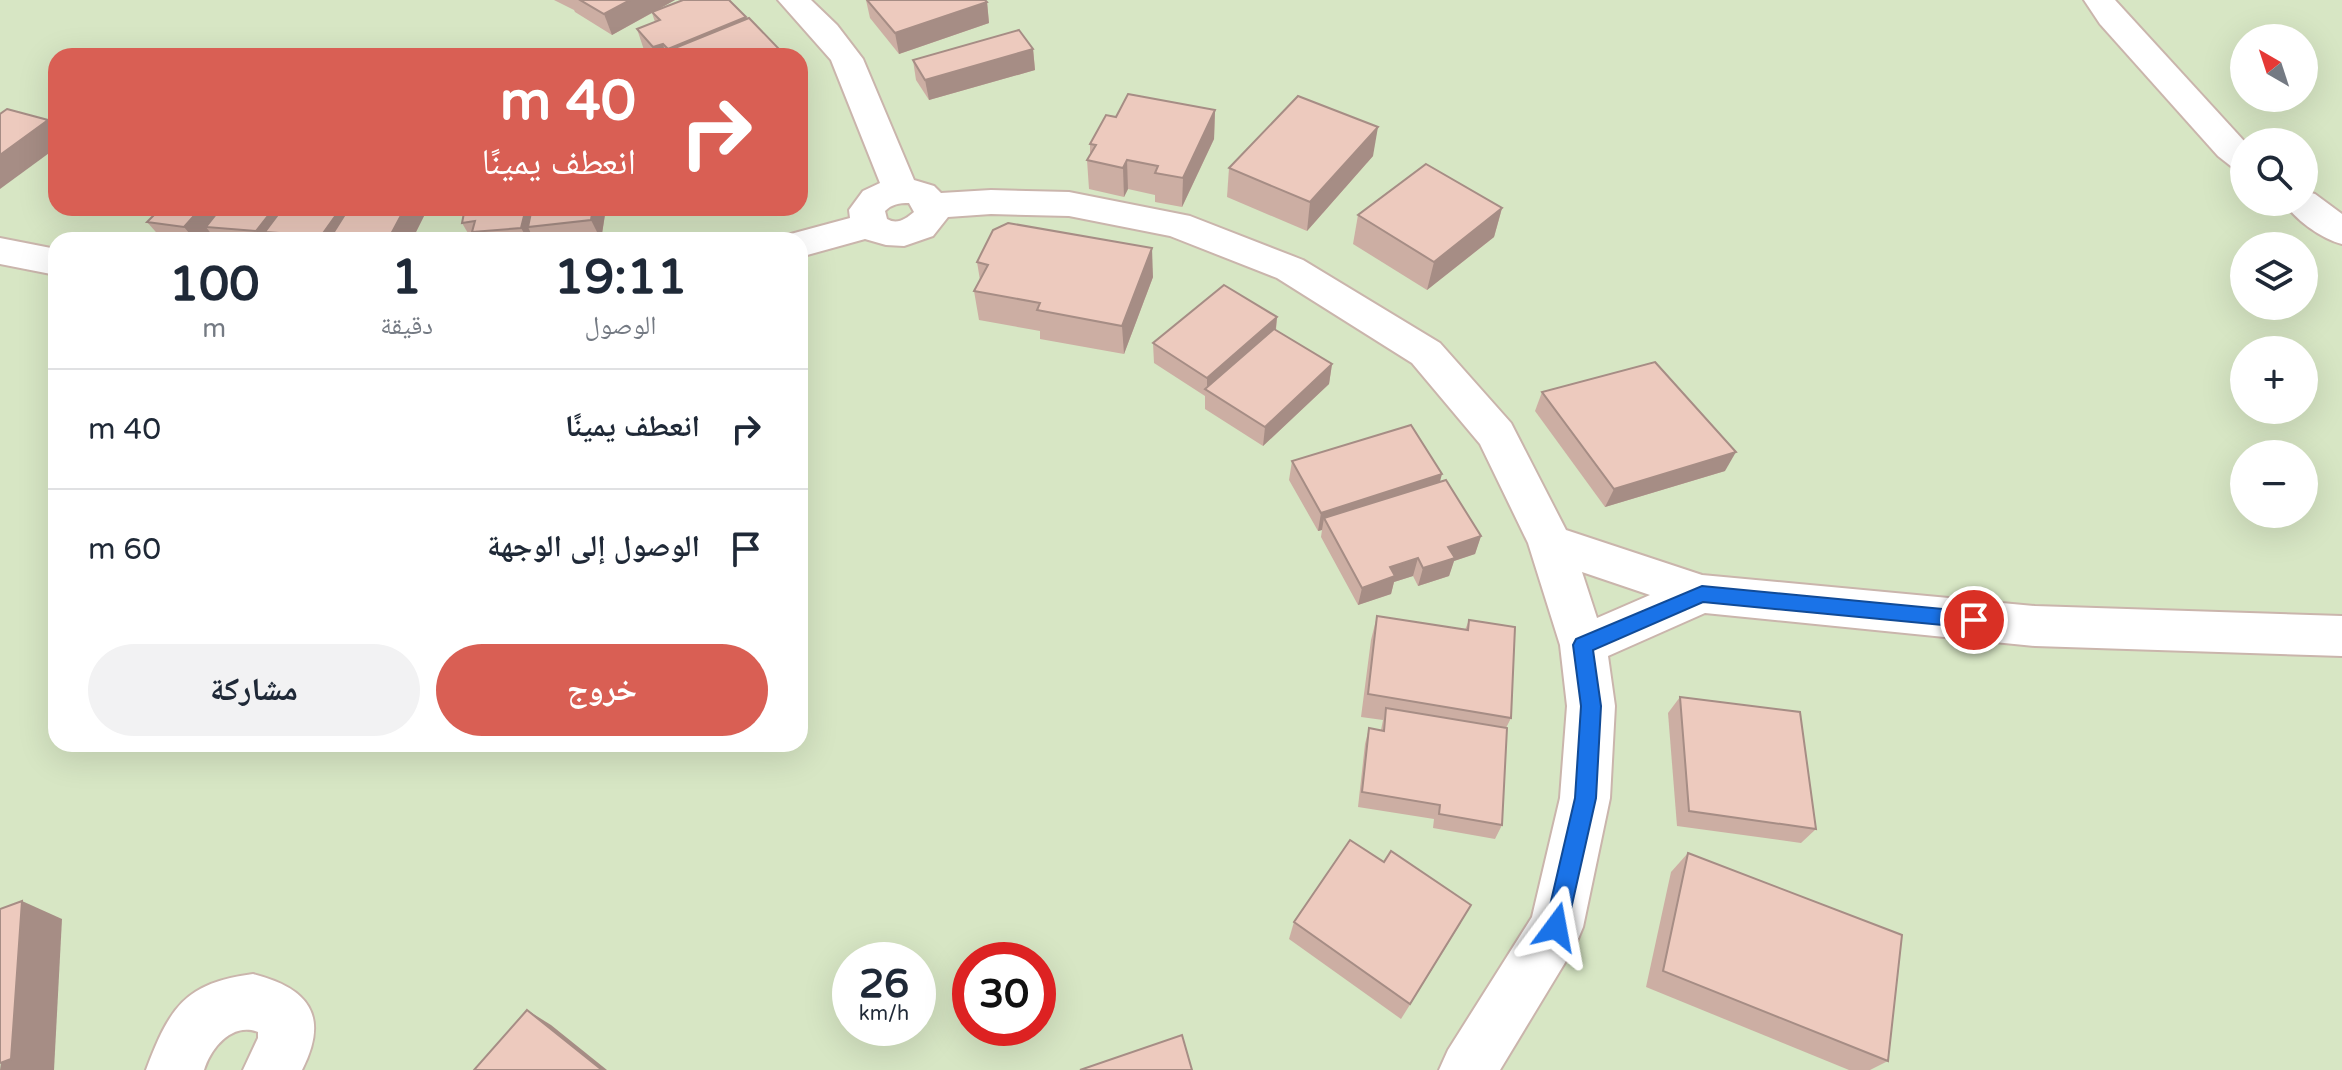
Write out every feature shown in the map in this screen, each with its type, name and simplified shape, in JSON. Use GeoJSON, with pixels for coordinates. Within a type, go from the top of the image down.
{"type":"FeatureCollection","features":[{"type":"Feature","properties":{"kind":"street"},"geometry":{"type":"LineString","coordinates":[[793,0],[826,32],[847,59],[916,198]]}},
{"type":"Feature","properties":{"kind":"street"},"geometry":{"type":"LineString","coordinates":[[2099,0],[2230,145]]}},
{"type":"Feature","properties":{"kind":"street"},"geometry":{"type":"LineString","coordinates":[[808,242],[870,225],[867,210],[871,203],[888,192],[916,198],[1069,204],[1177,225],[1290,269],[1426,353],[1496,434],[1550,543],[1583,645],[1591,706],[1585,798],[1556,927],[1468,1070]]}},
{"type":"Feature","properties":{"kind":"street"},"geometry":{"type":"LineString","coordinates":[[2318,214],[2342,232]]}},
{"type":"Feature","properties":{"kind":"street"},"geometry":{"type":"LineString","coordinates":[[0,251],[48,260]]}},
{"type":"Feature","properties":{"kind":"street"},"geometry":{"type":"LineString","coordinates":[[1550,543],[1702,594],[2035,626],[2342,636]]}},
{"type":"Feature","properties":{"kind":"street"},"geometry":{"type":"LineString","coordinates":[[1583,645],[1702,594]]}},
{"type":"Feature","properties":{"kind":"street"},"geometry":{"type":"LineString","coordinates":[[173,1069],[182,1046],[194,1028],[218,1010],[237,1001],[255,999],[275,1007],[284,1018],[286,1034],[279,1061],[272,1070]]}},
{"type":"Feature","properties":{"kind":"green space"},"geometry":{"type":"Polygon","coordinates":[[[0,0],[2342,0],[2342,1070],[0,1070],[0,0]]]}},
{"type":"Feature","properties":{"kind":"building"},"geometry":{"type":"Polygon","coordinates":[[[580,0],[630,0],[604,14],[580,0]]]}},
{"type":"Feature","properties":{"kind":"building"},"geometry":{"type":"Polygon","coordinates":[[[683,0],[729,0],[746,17],[667,48],[663,44],[653,47],[637,29],[660,20],[652,12],[683,0]]]}},
{"type":"Feature","properties":{"kind":"building"},"geometry":{"type":"Polygon","coordinates":[[[867,0],[985,0],[987,2],[895,33],[867,0]]]}},
{"type":"Feature","properties":{"kind":"building"},"geometry":{"type":"Polygon","coordinates":[[[749,18],[778,48],[675,48],[749,18]]]}},
{"type":"Feature","properties":{"kind":"building"},"geometry":{"type":"Polygon","coordinates":[[[1019,30],[1033,49],[925,80],[913,60],[1019,30]]]}},
{"type":"Feature","properties":{"kind":"building"},"geometry":{"type":"Polygon","coordinates":[[[1128,94],[1215,110],[1183,178],[1155,173],[1158,166],[1127,160],[1123,168],[1087,160],[1096,145],[1090,144],[1106,115],[1116,117],[1128,94]]]}},
{"type":"Feature","properties":{"kind":"building"},"geometry":{"type":"Polygon","coordinates":[[[1298,96],[1378,127],[1310,202],[1229,168],[1298,96]]]}},
{"type":"Feature","properties":{"kind":"building"},"geometry":{"type":"Polygon","coordinates":[[[7,109],[48,120],[0,155],[0,114],[7,109]]]}},
{"type":"Feature","properties":{"kind":"building"},"geometry":{"type":"Polygon","coordinates":[[[1426,164],[1502,208],[1434,262],[1358,215],[1426,164]]]}},
{"type":"Feature","properties":{"kind":"building"},"geometry":{"type":"Polygon","coordinates":[[[153,216],[194,216],[184,227],[147,222],[153,216]]]}},
{"type":"Feature","properties":{"kind":"building"},"geometry":{"type":"Polygon","coordinates":[[[215,216],[268,216],[256,231],[206,227],[215,216]]]}},
{"type":"Feature","properties":{"kind":"building"},"geometry":{"type":"Polygon","coordinates":[[[277,216],[335,216],[324,232],[265,232],[277,216]]]}},
{"type":"Feature","properties":{"kind":"building"},"geometry":{"type":"Polygon","coordinates":[[[344,216],[401,216],[392,232],[334,232],[344,216]]]}},
{"type":"Feature","properties":{"kind":"building"},"geometry":{"type":"Polygon","coordinates":[[[463,216],[524,216],[521,228],[472,232],[475,221],[462,223],[463,216]]]}},
{"type":"Feature","properties":{"kind":"building"},"geometry":{"type":"Polygon","coordinates":[[[530,216],[592,216],[591,220],[528,227],[530,216]]]}},
{"type":"Feature","properties":{"kind":"building"},"geometry":{"type":"Polygon","coordinates":[[[1008,223],[1152,248],[1122,326],[1037,310],[1040,303],[974,291],[988,265],[977,262],[993,230],[1008,223]]]}},
{"type":"Feature","properties":{"kind":"building"},"geometry":{"type":"Polygon","coordinates":[[[1224,285],[1277,317],[1207,378],[1153,343],[1224,285]]]}},
{"type":"Feature","properties":{"kind":"building"},"geometry":{"type":"Polygon","coordinates":[[[1274,329],[1332,364],[1265,427],[1205,389],[1274,329]]]}},
{"type":"Feature","properties":{"kind":"building"},"geometry":{"type":"Polygon","coordinates":[[[1655,362],[1736,452],[1614,489],[1542,392],[1655,362]]]}},
{"type":"Feature","properties":{"kind":"building"},"geometry":{"type":"Polygon","coordinates":[[[1411,425],[1442,474],[1321,513],[1292,461],[1411,425]]]}},
{"type":"Feature","properties":{"kind":"building"},"geometry":{"type":"Polygon","coordinates":[[[1446,480],[1481,536],[1448,547],[1455,558],[1423,568],[1418,558],[1390,567],[1395,576],[1362,588],[1324,518],[1446,480]]]}},
{"type":"Feature","properties":{"kind":"building"},"geometry":{"type":"Polygon","coordinates":[[[1377,616],[1468,630],[1469,620],[1515,627],[1511,718],[1368,694],[1377,616]]]}},
{"type":"Feature","properties":{"kind":"building"},"geometry":{"type":"Polygon","coordinates":[[[1680,697],[1800,712],[1816,829],[1689,811],[1680,697]]]}},
{"type":"Feature","properties":{"kind":"building"},"geometry":{"type":"Polygon","coordinates":[[[1386,708],[1507,728],[1502,825],[1439,814],[1440,805],[1362,792],[1369,728],[1384,731],[1386,708]]]}},
{"type":"Feature","properties":{"kind":"building"},"geometry":{"type":"Polygon","coordinates":[[[1350,840],[1384,862],[1391,851],[1471,905],[1410,1004],[1294,922],[1350,840]]]}},
{"type":"Feature","properties":{"kind":"building"},"geometry":{"type":"Polygon","coordinates":[[[1688,853],[1902,935],[1888,1061],[1663,971],[1688,853]]]}},
{"type":"Feature","properties":{"kind":"building"},"geometry":{"type":"Polygon","coordinates":[[[22,901],[11,1059],[0,1063],[0,909],[22,901]]]}},
{"type":"Feature","properties":{"kind":"building"},"geometry":{"type":"Polygon","coordinates":[[[527,1010],[602,1070],[474,1070],[527,1010]]]}},
{"type":"Feature","properties":{"kind":"building"},"geometry":{"type":"Polygon","coordinates":[[[1182,1035],[1192,1070],[1080,1070],[1182,1035]]]}},
{"type":"Feature","properties":{"kind":"route"},"geometry":{"type":"LineString","coordinates":[[1556,927],[1585,798],[1591,706],[1583,645],[1702,594],[1974,620]]}}]}
